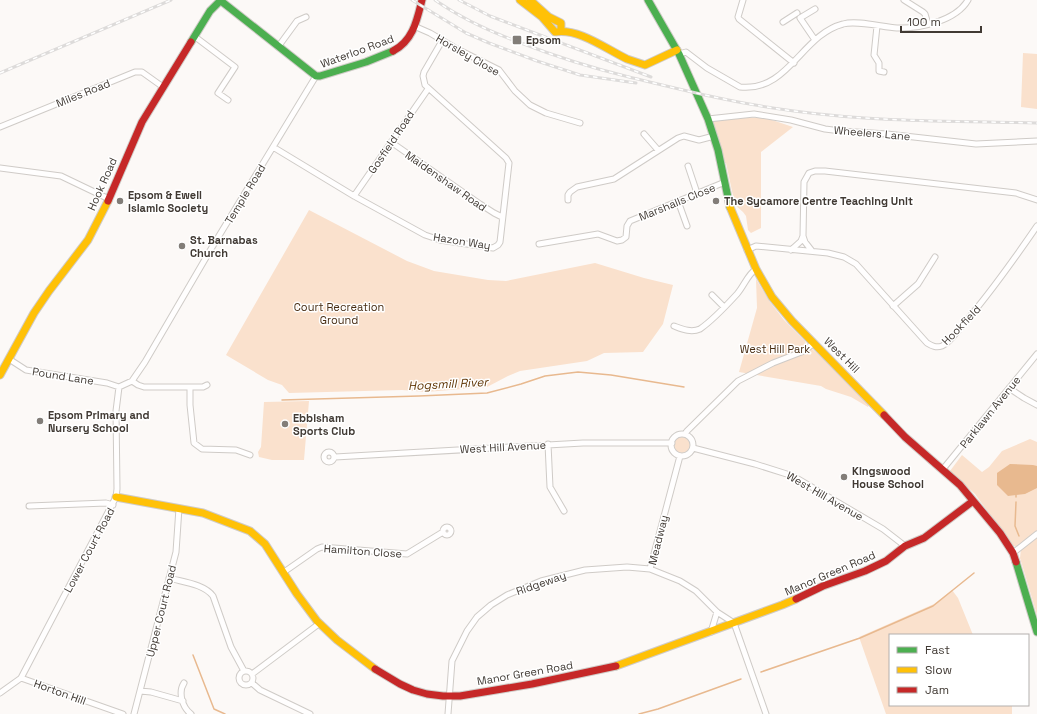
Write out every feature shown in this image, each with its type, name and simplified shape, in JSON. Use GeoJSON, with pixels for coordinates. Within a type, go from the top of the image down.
{"type":"FeatureCollection","features":[{"type":"Feature","properties":{"kind":"street"},"geometry":{"type":"LineString","coordinates":[[221,0],[316,76]]}},
{"type":"Feature","properties":{"kind":"street","name":"Hook Road"},"geometry":{"type":"LineString","coordinates":[[0,376],[34,313],[88,240],[109,199],[142,122],[210,11],[221,0]]}},
{"type":"Feature","properties":{"kind":"street","name":"Waterloo Road"},"geometry":{"type":"LineString","coordinates":[[316,76],[320,76],[401,48],[414,26],[422,0]]}},
{"type":"Feature","properties":{"kind":"street"},"geometry":{"type":"LineString","coordinates":[[520,0],[542,17],[553,31],[557,33],[561,31],[578,34],[628,59],[645,65],[678,52],[686,52],[714,72],[740,87],[770,82],[794,63],[813,42],[827,30],[844,23],[899,28],[919,26],[947,19],[963,7],[968,0]]}},
{"type":"Feature","properties":{"kind":"street"},"geometry":{"type":"LineString","coordinates":[[530,0],[551,19],[561,23],[561,31]]}},
{"type":"Feature","properties":{"kind":"street","name":"West Hill"},"geometry":{"type":"LineString","coordinates":[[648,0],[678,52],[708,119],[718,150],[731,210],[747,250],[772,297],[814,343],[905,437],[960,485],[1000,532],[1013,553],[1037,632]]}},
{"type":"Feature","properties":{"kind":"street"},"geometry":{"type":"LineString","coordinates":[[743,0],[738,17],[739,19],[794,63]]}},
{"type":"Feature","properties":{"kind":"street"},"geometry":{"type":"LineString","coordinates":[[904,0],[925,14],[928,24]]}},
{"type":"Feature","properties":{"kind":"street"},"geometry":{"type":"LineString","coordinates":[[800,18],[815,9]]}},
{"type":"Feature","properties":{"kind":"street"},"geometry":{"type":"LineString","coordinates":[[783,22],[796,11],[813,42]]}},
{"type":"Feature","properties":{"kind":"street"},"geometry":{"type":"LineString","coordinates":[[278,47],[297,21],[306,17]]}},
{"type":"Feature","properties":{"kind":"street","name":"Horsley Close"},"geometry":{"type":"LineString","coordinates":[[414,26],[499,70],[515,91],[530,105],[580,123]]}},
{"type":"Feature","properties":{"kind":"street"},"geometry":{"type":"LineString","coordinates":[[877,26],[874,55],[879,63],[880,71],[884,72]]}},
{"type":"Feature","properties":{"kind":"street"},"geometry":{"type":"LineString","coordinates":[[194,36],[235,67],[218,93],[228,100]]}},
{"type":"Feature","properties":{"kind":"street"},"geometry":{"type":"LineString","coordinates":[[428,89],[424,80],[424,72],[442,41]]}},
{"type":"Feature","properties":{"kind":"street","name":"Miles Road"},"geometry":{"type":"LineString","coordinates":[[0,127],[135,72],[142,72],[163,87]]}},
{"type":"Feature","properties":{"kind":"street","name":"Temple Road"},"geometry":{"type":"LineString","coordinates":[[132,382],[170,322],[316,76]]}},
{"type":"Feature","properties":{"kind":"street","name":"Gosfield Road"},"geometry":{"type":"LineString","coordinates":[[354,196],[428,89]]}},
{"type":"Feature","properties":{"kind":"street","name":"Hazon Way"},"geometry":{"type":"LineString","coordinates":[[273,147],[354,196],[434,239],[493,248],[500,242],[509,163],[506,158],[428,89]]}},
{"type":"Feature","properties":{"kind":"street","name":"Wheelers Lane"},"geometry":{"type":"LineString","coordinates":[[708,119],[754,114],[792,120],[825,129],[976,144],[1037,141]]}},
{"type":"Feature","properties":{"kind":"street"},"geometry":{"type":"LineString","coordinates":[[644,134],[658,150]]}},
{"type":"Feature","properties":{"kind":"street"},"geometry":{"type":"LineString","coordinates":[[568,200],[568,195],[574,189],[614,179],[678,138],[684,136],[699,140],[714,136]]}},
{"type":"Feature","properties":{"kind":"street","name":"Maidenshaw Road"},"geometry":{"type":"LineString","coordinates":[[391,142],[494,214],[502,217]]}},
{"type":"Feature","properties":{"kind":"street"},"geometry":{"type":"LineString","coordinates":[[688,166],[697,193]]}},
{"type":"Feature","properties":{"kind":"street"},"geometry":{"type":"LineString","coordinates":[[0,168],[61,176],[109,199]]}},
{"type":"Feature","properties":{"kind":"street"},"geometry":{"type":"LineString","coordinates":[[812,251],[805,242],[803,236],[804,182],[808,174],[815,171],[832,171],[1016,193],[1037,200]]}},
{"type":"Feature","properties":{"kind":"street","name":"Marshalls Close"},"geometry":{"type":"LineString","coordinates":[[540,244],[598,234],[616,241],[622,240],[626,237],[627,226],[630,222],[725,182]]}},
{"type":"Feature","properties":{"kind":"street"},"geometry":{"type":"LineString","coordinates":[[678,201],[687,226]]}},
{"type":"Feature","properties":{"kind":"street","name":"Hookfield"},"geometry":{"type":"LineString","coordinates":[[747,250],[756,246],[812,251],[837,254],[850,260],[856,264],[927,343],[938,347],[943,346],[988,295],[1037,226]]}},
{"type":"Feature","properties":{"kind":"street"},"geometry":{"type":"LineString","coordinates":[[791,250],[801,241],[803,236]]}},
{"type":"Feature","properties":{"kind":"street"},"geometry":{"type":"LineString","coordinates":[[893,306],[918,284],[935,257]]}},
{"type":"Feature","properties":{"kind":"street"},"geometry":{"type":"LineString","coordinates":[[674,326],[696,331],[704,326],[745,284],[751,272],[756,269]]}},
{"type":"Feature","properties":{"kind":"street"},"geometry":{"type":"LineString","coordinates":[[712,295],[724,307]]}},
{"type":"Feature","properties":{"kind":"street"},"geometry":{"type":"LineString","coordinates":[[685,434],[693,441],[693,448],[687,455],[680,456],[674,452],[672,443],[675,437],[685,434],[738,381],[773,363],[804,351],[814,343]]}},
{"type":"Feature","properties":{"kind":"street","name":"Parklawn Avenue"},"geometry":{"type":"LineString","coordinates":[[943,470],[1037,354]]}},
{"type":"Feature","properties":{"kind":"street","name":"Pound Lane"},"geometry":{"type":"LineString","coordinates":[[9,359],[26,370],[107,383],[119,387]]}},
{"type":"Feature","properties":{"kind":"street"},"geometry":{"type":"LineString","coordinates":[[119,387],[132,382],[144,387],[203,387],[207,385]]}},
{"type":"Feature","properties":{"kind":"street","name":"Lower Court Road"},"geometry":{"type":"LineString","coordinates":[[0,693],[20,678],[116,498],[116,411],[119,387]]}},
{"type":"Feature","properties":{"kind":"street"},"geometry":{"type":"LineString","coordinates":[[190,387],[190,405],[194,443],[202,449],[236,450],[250,455]]}},
{"type":"Feature","properties":{"kind":"street"},"geometry":{"type":"LineString","coordinates":[[1009,388],[1037,405]]}},
{"type":"Feature","properties":{"kind":"street","name":"West Hill Avenue"},"geometry":{"type":"LineString","coordinates":[[335,457],[591,442],[672,443]]}},
{"type":"Feature","properties":{"kind":"street"},"geometry":{"type":"LineString","coordinates":[[548,444],[550,487],[564,511]]}},
{"type":"Feature","properties":{"kind":"street","name":"West Hill Avenue"},"geometry":{"type":"LineString","coordinates":[[693,448],[755,464],[793,476],[884,529],[905,546]]}},
{"type":"Feature","properties":{"kind":"street","name":"Meadway"},"geometry":{"type":"LineString","coordinates":[[680,456],[650,570],[680,581],[693,588],[717,612],[734,623]]}},
{"type":"Feature","properties":{"kind":"street","name":"Manor Green Road"},"geometry":{"type":"LineString","coordinates":[[116,498],[203,513],[250,531],[265,544],[309,611],[320,623],[364,661],[389,680],[408,688],[429,694],[450,696],[460,696],[532,684],[601,670],[631,661],[711,632],[782,605],[822,586],[865,571],[886,561],[905,546],[924,538],[973,501]]}},
{"type":"Feature","properties":{"kind":"street"},"geometry":{"type":"LineString","coordinates":[[29,506],[106,503],[113,505]]}},
{"type":"Feature","properties":{"kind":"street","name":"Upper Court Road"},"geometry":{"type":"LineString","coordinates":[[134,714],[176,552],[179,508]]}},
{"type":"Feature","properties":{"kind":"street","name":"Hamilton Close"},"geometry":{"type":"LineString","coordinates":[[284,572],[322,547],[407,554],[443,532]]}},
{"type":"Feature","properties":{"kind":"street"},"geometry":{"type":"LineString","coordinates":[[1013,553],[1037,534]]}},
{"type":"Feature","properties":{"kind":"street","name":"Ridgeway"},"geometry":{"type":"LineString","coordinates":[[448,714],[452,661],[467,631],[477,617],[491,605],[526,586],[570,573],[585,570],[627,567],[650,570]]}},
{"type":"Feature","properties":{"kind":"street"},"geometry":{"type":"LineString","coordinates":[[169,578],[201,587],[210,592],[231,647],[244,671]]}},
{"type":"Feature","properties":{"kind":"street"},"geometry":{"type":"LineString","coordinates":[[711,632],[717,612]]}},
{"type":"Feature","properties":{"kind":"street"},"geometry":{"type":"LineString","coordinates":[[252,674],[320,623]]}},
{"type":"Feature","properties":{"kind":"street"},"geometry":{"type":"LineString","coordinates":[[734,623],[766,714]]}},
{"type":"Feature","properties":{"kind":"street"},"geometry":{"type":"LineString","coordinates":[[244,671],[250,672],[254,679],[249,685],[240,682],[239,678],[244,671]]}},
{"type":"Feature","properties":{"kind":"street","name":"Horton Hill"},"geometry":{"type":"LineString","coordinates":[[20,678],[123,714]]}},
{"type":"Feature","properties":{"kind":"street"},"geometry":{"type":"LineString","coordinates":[[252,682],[260,690],[310,714]]}},
{"type":"Feature","properties":{"kind":"street"},"geometry":{"type":"LineString","coordinates":[[184,683],[181,690],[183,701],[187,711],[191,714]]}},
{"type":"Feature","properties":{"kind":"street"},"geometry":{"type":"LineString","coordinates":[[140,691],[151,692],[183,701]]}},
{"type":"Feature","properties":{"kind":"green space"},"geometry":{"type":"Polygon","coordinates":[[[1023,53],[1037,54],[1037,109],[1021,107],[1023,53]]]}},
{"type":"Feature","properties":{"kind":"green space"},"geometry":{"type":"Polygon","coordinates":[[[739,117],[766,118],[793,127],[761,152],[761,228],[751,233],[748,230],[746,216],[735,205],[726,163],[724,163],[711,121],[739,117]]]}},
{"type":"Feature","properties":{"kind":"green space","name":"Court Recreation Ground"},"geometry":{"type":"Polygon","coordinates":[[[309,210],[407,261],[434,271],[488,280],[506,281],[595,263],[673,285],[663,324],[643,352],[604,353],[587,361],[520,371],[487,387],[426,392],[402,390],[289,393],[282,385],[268,380],[226,355],[309,210]]]}},
{"type":"Feature","properties":{"kind":"green space","name":"West Hill Park"},"geometry":{"type":"Polygon","coordinates":[[[756,279],[770,302],[784,320],[805,341],[806,344],[869,405],[868,407],[851,397],[821,386],[739,372],[757,308],[756,279]]]}},
{"type":"Feature","properties":{"kind":"green space","name":"Ebbisham Sports Club"},"geometry":{"type":"Polygon","coordinates":[[[309,401],[304,460],[272,460],[259,457],[258,452],[261,447],[264,402],[309,401]]]}},
{"type":"Feature","properties":{"kind":"green space"},"geometry":{"type":"Polygon","coordinates":[[[682,437],[688,439],[690,445],[688,451],[682,453],[676,451],[674,445],[676,439],[682,437]]]}},
{"type":"Feature","properties":{"kind":"green space"},"geometry":{"type":"Polygon","coordinates":[[[1030,439],[1037,442],[1037,615],[1020,558],[1021,549],[1012,545],[975,494],[950,471],[962,455],[982,472],[989,467],[1002,451],[1030,439]]]}},
{"type":"Feature","properties":{"kind":"green space"},"geometry":{"type":"Polygon","coordinates":[[[952,590],[958,598],[973,634],[889,634],[889,706],[1012,706],[1012,714],[886,714],[859,637],[934,604],[952,590]]]}},
{"type":"Feature","properties":{"kind":"shaded area"},"geometry":{"type":"Polygon","coordinates":[[[1010,464],[1037,466],[1037,488],[1025,494],[1008,496],[997,485],[997,473],[1010,464]]]}},
{"type":"Feature","properties":{"kind":"waterway","name":"Hogsmill River"},"geometry":{"type":"LineString","coordinates":[[282,400],[487,393],[545,376],[578,372],[611,375],[684,387]]}},
{"type":"Feature","properties":{"kind":"waterway"},"geometry":{"type":"LineString","coordinates":[[1016,502],[1015,526],[1019,536]]}},
{"type":"Feature","properties":{"kind":"waterway"},"geometry":{"type":"LineString","coordinates":[[761,672],[860,638],[933,606],[974,573]]}},
{"type":"Feature","properties":{"kind":"waterway"},"geometry":{"type":"LineString","coordinates":[[193,655],[214,709],[225,714]]}},
{"type":"Feature","properties":{"kind":"waterway"},"geometry":{"type":"LineString","coordinates":[[639,714],[658,709],[741,679]]}},
{"type":"Feature","properties":{"kind":"railway"},"geometry":{"type":"LineString","coordinates":[[0,73],[171,0]]}},
{"type":"Feature","properties":{"kind":"railway"},"geometry":{"type":"LineString","coordinates":[[412,0],[466,33],[537,61],[580,75],[636,83]]}},
{"type":"Feature","properties":{"kind":"railway"},"geometry":{"type":"LineString","coordinates":[[435,0],[466,19],[488,30],[561,58],[615,74],[731,101],[824,115],[885,119],[1037,123]]}},
{"type":"Feature","properties":{"kind":"railway"},"geometry":{"type":"LineString","coordinates":[[459,0],[490,16],[651,77]]}},
{"type":"Feature","properties":{"kind":"traffic: fast"},"geometry":{"type":"LineString","coordinates":[[191,42],[210,11],[221,0]]}},
{"type":"Feature","properties":{"kind":"traffic: fast"},"geometry":{"type":"LineString","coordinates":[[648,0],[679,54],[708,119],[718,150],[730,207]]}},
{"type":"Feature","properties":{"kind":"traffic: fast"},"geometry":{"type":"LineString","coordinates":[[221,1],[316,76],[366,62],[393,51]]}},
{"type":"Feature","properties":{"kind":"traffic: fast"},"geometry":{"type":"LineString","coordinates":[[1016,562],[1037,632]]}},
{"type":"Feature","properties":{"kind":"traffic: slow"},"geometry":{"type":"LineString","coordinates":[[520,0],[542,17],[555,32],[573,33],[583,36],[627,59],[645,65],[677,50]]}},
{"type":"Feature","properties":{"kind":"traffic: slow"},"geometry":{"type":"LineString","coordinates":[[530,0],[549,17],[561,23],[561,31]]}},
{"type":"Feature","properties":{"kind":"traffic: slow"},"geometry":{"type":"LineString","coordinates":[[0,375],[34,313],[88,240],[108,201]]}},
{"type":"Feature","properties":{"kind":"traffic: slow"},"geometry":{"type":"LineString","coordinates":[[730,207],[756,269],[772,297],[792,321],[884,415]]}},
{"type":"Feature","properties":{"kind":"traffic: slow"},"geometry":{"type":"LineString","coordinates":[[116,497],[203,513],[250,531],[265,544],[297,594],[317,621],[337,640],[375,669]]}},
{"type":"Feature","properties":{"kind":"traffic: slow"},"geometry":{"type":"LineString","coordinates":[[616,666],[796,599]]}},
{"type":"Feature","properties":{"kind":"traffic: jam"},"geometry":{"type":"LineString","coordinates":[[393,51],[400,47],[410,36],[416,22],[422,0]]}},
{"type":"Feature","properties":{"kind":"traffic: jam"},"geometry":{"type":"LineString","coordinates":[[108,201],[142,122],[191,42]]}},
{"type":"Feature","properties":{"kind":"traffic: jam"},"geometry":{"type":"LineString","coordinates":[[884,415],[905,437],[960,485],[1000,533],[1013,553],[1016,562]]}},
{"type":"Feature","properties":{"kind":"traffic: jam"},"geometry":{"type":"LineString","coordinates":[[796,599],[823,586],[865,571],[886,561],[905,546],[924,538],[973,501]]}},
{"type":"Feature","properties":{"kind":"traffic: jam"},"geometry":{"type":"LineString","coordinates":[[375,669],[413,690],[427,694],[460,696],[532,684],[616,666]]}},
{"type":"Feature","properties":{"kind":"place","name":"Epsom"},"geometry":{"type":"Point","coordinates":[517,40]}},
{"type":"Feature","properties":{"kind":"place","name":"Epsom & Ewell Islamic Society"},"geometry":{"type":"Point","coordinates":[120,201]}},
{"type":"Feature","properties":{"kind":"place","name":"The Sycamore Centre Teaching Unit"},"geometry":{"type":"Point","coordinates":[716,201]}},
{"type":"Feature","properties":{"kind":"place","name":"St. Barnabas Church"},"geometry":{"type":"Point","coordinates":[182,246]}},
{"type":"Feature","properties":{"kind":"place","name":"Epsom Primary and Nursery School"},"geometry":{"type":"Point","coordinates":[40,421]}},
{"type":"Feature","properties":{"kind":"place","name":"Ebbisham Sports Club"},"geometry":{"type":"Point","coordinates":[285,424]}},
{"type":"Feature","properties":{"kind":"place","name":"Kingswood House School"},"geometry":{"type":"Point","coordinates":[844,477]}}]}
